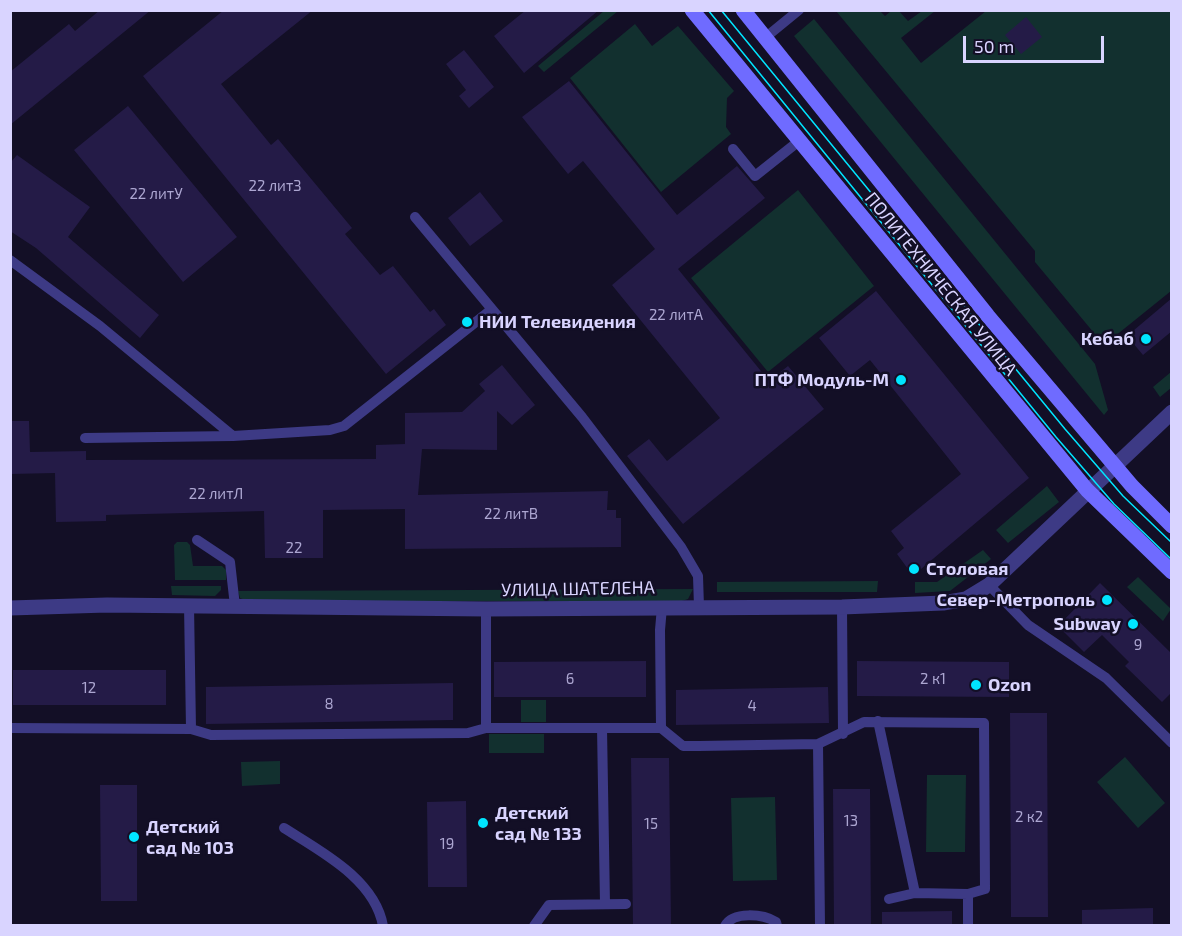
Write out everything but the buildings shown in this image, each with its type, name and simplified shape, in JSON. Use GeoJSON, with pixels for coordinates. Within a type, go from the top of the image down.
{"type":"FeatureCollection","features":[{"type":"Feature","properties":{"kind":"main road","name":"ПОЛИТЕХНИЧЕСКАЯ УЛИЦА"},"geometry":{"type":"LineString","coordinates":[[692,10],[1087,490],[1172,572]]}},
{"type":"Feature","properties":{"kind":"main road","name":"ПОЛИТЕХНИЧЕСКАЯ УЛИЦА"},"geometry":{"type":"LineString","coordinates":[[743,10],[987,316],[1113,464],[1172,526]]}},
{"type":"Feature","properties":{"kind":"street","name":"УЛИЦА ШАТЕЛЕНА"},"geometry":{"type":"LineString","coordinates":[[10,608],[189,605],[486,609],[842,607],[943,603],[966,599],[989,585],[1113,464],[1172,412]]}},
{"type":"Feature","properties":{"kind":"lane"},"geometry":{"type":"LineString","coordinates":[[766,37],[799,10]]}},
{"type":"Feature","properties":{"kind":"lane"},"geometry":{"type":"LineString","coordinates":[[733,149],[755,176],[799,141]]}},
{"type":"Feature","properties":{"kind":"lane"},"geometry":{"type":"LineString","coordinates":[[415,217],[582,417],[681,547],[698,576],[699,607]]}},
{"type":"Feature","properties":{"kind":"lane"},"geometry":{"type":"LineString","coordinates":[[10,260],[100,326],[233,436]]}},
{"type":"Feature","properties":{"kind":"lane"},"geometry":{"type":"LineString","coordinates":[[85,438],[233,436],[330,430],[344,426],[491,310]]}},
{"type":"Feature","properties":{"kind":"lane"},"geometry":{"type":"LineString","coordinates":[[197,540],[230,562],[235,606]]}},
{"type":"Feature","properties":{"kind":"lane"},"geometry":{"type":"LineString","coordinates":[[989,585],[1028,625],[1106,678],[1172,743]]}},
{"type":"Feature","properties":{"kind":"lane"},"geometry":{"type":"LineString","coordinates":[[189,605],[191,729]]}},
{"type":"Feature","properties":{"kind":"lane"},"geometry":{"type":"LineString","coordinates":[[661,728],[660,630],[662,607]]}},
{"type":"Feature","properties":{"kind":"lane"},"geometry":{"type":"LineString","coordinates":[[842,607],[843,734]]}},
{"type":"Feature","properties":{"kind":"lane"},"geometry":{"type":"LineString","coordinates":[[486,609],[486,728]]}},
{"type":"Feature","properties":{"kind":"lane"},"geometry":{"type":"LineString","coordinates":[[878,721],[915,893]]}},
{"type":"Feature","properties":{"kind":"lane"},"geometry":{"type":"LineString","coordinates":[[10,728],[191,729],[211,735],[468,733],[486,728],[661,728],[683,746],[818,744],[864,722],[984,723],[985,889],[968,894],[915,893],[889,899]]}},
{"type":"Feature","properties":{"kind":"lane"},"geometry":{"type":"LineString","coordinates":[[602,728],[605,904]]}},
{"type":"Feature","properties":{"kind":"lane"},"geometry":{"type":"LineString","coordinates":[[818,744],[819,926]]}},
{"type":"Feature","properties":{"kind":"lane"},"geometry":{"type":"LineString","coordinates":[[284,828],[336,862],[360,884],[381,913],[383,926]]}},
{"type":"Feature","properties":{"kind":"lane"},"geometry":{"type":"LineString","coordinates":[[968,894],[968,926]]}},
{"type":"Feature","properties":{"kind":"lane"},"geometry":{"type":"LineString","coordinates":[[534,926],[549,905],[626,904]]}},
{"type":"Feature","properties":{"kind":"lane"},"geometry":{"type":"LineString","coordinates":[[725,926],[736,916],[767,916],[776,922],[777,926]]}},
{"type":"Feature","properties":{"kind":"green space"},"geometry":{"type":"Polygon","coordinates":[[[604,11],[618,11],[544,72],[538,66],[604,11]]]}},
{"type":"Feature","properties":{"kind":"green space"},"geometry":{"type":"Polygon","coordinates":[[[836,11],[880,11],[885,16],[891,11],[899,11],[908,21],[922,11],[935,11],[901,38],[921,63],[986,11],[1171,11],[1171,291],[1104,345],[1035,262],[1035,251],[836,11]]]}},
{"type":"Feature","properties":{"kind":"green space"},"geometry":{"type":"Polygon","coordinates":[[[814,19],[1095,364],[1108,410],[1104,415],[794,36],[814,19]]]}},
{"type":"Feature","properties":{"kind":"green space"},"geometry":{"type":"Polygon","coordinates":[[[635,24],[652,46],[678,26],[734,91],[727,98],[726,127],[731,134],[661,192],[570,78],[635,24]]]}},
{"type":"Feature","properties":{"kind":"green space"},"geometry":{"type":"Polygon","coordinates":[[[798,190],[874,286],[768,372],[691,278],[798,190]]]}},
{"type":"Feature","properties":{"kind":"green space"},"geometry":{"type":"Polygon","coordinates":[[[1171,372],[1171,388],[1160,397],[1153,387],[1171,372]]]}},
{"type":"Feature","properties":{"kind":"green space"},"geometry":{"type":"Polygon","coordinates":[[[1047,486],[1059,502],[1008,543],[996,530],[1047,486]]]}},
{"type":"Feature","properties":{"kind":"green space"},"geometry":{"type":"Polygon","coordinates":[[[177,542],[187,542],[190,545],[193,566],[222,566],[226,570],[226,580],[175,580],[174,545],[177,542]]]}},
{"type":"Feature","properties":{"kind":"green space"},"geometry":{"type":"Polygon","coordinates":[[[983,550],[991,559],[950,591],[915,593],[915,582],[937,582],[983,550]]]}},
{"type":"Feature","properties":{"kind":"green space"},"geometry":{"type":"Polygon","coordinates":[[[1138,577],[1171,609],[1163,621],[1127,587],[1138,577]]]}},
{"type":"Feature","properties":{"kind":"green space"},"geometry":{"type":"Polygon","coordinates":[[[878,581],[877,592],[717,592],[717,582],[878,581]]]}},
{"type":"Feature","properties":{"kind":"green space"},"geometry":{"type":"Polygon","coordinates":[[[171,586],[221,586],[221,590],[215,596],[172,595],[171,586]]]}},
{"type":"Feature","properties":{"kind":"green space"},"geometry":{"type":"Polygon","coordinates":[[[693,589],[688,599],[682,601],[248,601],[240,598],[238,591],[693,589]]]}},
{"type":"Feature","properties":{"kind":"green space"},"geometry":{"type":"Polygon","coordinates":[[[521,700],[546,700],[546,722],[521,722],[521,700]]]}},
{"type":"Feature","properties":{"kind":"green space"},"geometry":{"type":"Polygon","coordinates":[[[489,734],[544,734],[544,753],[489,753],[489,734]]]}},
{"type":"Feature","properties":{"kind":"green space"},"geometry":{"type":"Polygon","coordinates":[[[1125,757],[1165,803],[1138,828],[1097,782],[1125,757]]]}},
{"type":"Feature","properties":{"kind":"green space"},"geometry":{"type":"Polygon","coordinates":[[[280,761],[280,784],[242,786],[241,762],[280,761]]]}},
{"type":"Feature","properties":{"kind":"green space"},"geometry":{"type":"Polygon","coordinates":[[[927,775],[966,775],[965,852],[926,852],[927,775]]]}},
{"type":"Feature","properties":{"kind":"green space"},"geometry":{"type":"Polygon","coordinates":[[[775,797],[777,880],[733,881],[731,798],[775,797]]]}},
{"type":"Feature","properties":{"kind":"tram line"},"geometry":{"type":"LineString","coordinates":[[708,10],[1056,437],[1114,504],[1172,560]]}},
{"type":"Feature","properties":{"kind":"tram line"},"geometry":{"type":"LineString","coordinates":[[721,10],[1065,429],[1123,496],[1172,543]]}},
{"type":"Feature","properties":{"kind":"place","name":"НИИ Телевидения"},"geometry":{"type":"Point","coordinates":[467,322]}},
{"type":"Feature","properties":{"kind":"place","name":"Кебаб"},"geometry":{"type":"Point","coordinates":[1146,339]}},
{"type":"Feature","properties":{"kind":"place","name":"ПТФ Модуль-М"},"geometry":{"type":"Point","coordinates":[901,380]}},
{"type":"Feature","properties":{"kind":"place","name":"Столовая"},"geometry":{"type":"Point","coordinates":[914,569]}},
{"type":"Feature","properties":{"kind":"place","name":"Север-Метрополь"},"geometry":{"type":"Point","coordinates":[1107,600]}},
{"type":"Feature","properties":{"kind":"place","name":"Subway"},"geometry":{"type":"Point","coordinates":[1133,624]}},
{"type":"Feature","properties":{"kind":"place","name":"Ozon"},"geometry":{"type":"Point","coordinates":[976,685]}},
{"type":"Feature","properties":{"kind":"place","name":"Детский сад № 133"},"geometry":{"type":"Point","coordinates":[483,823]}},
{"type":"Feature","properties":{"kind":"place","name":"Детский сад № 103"},"geometry":{"type":"Point","coordinates":[134,837]}}]}
